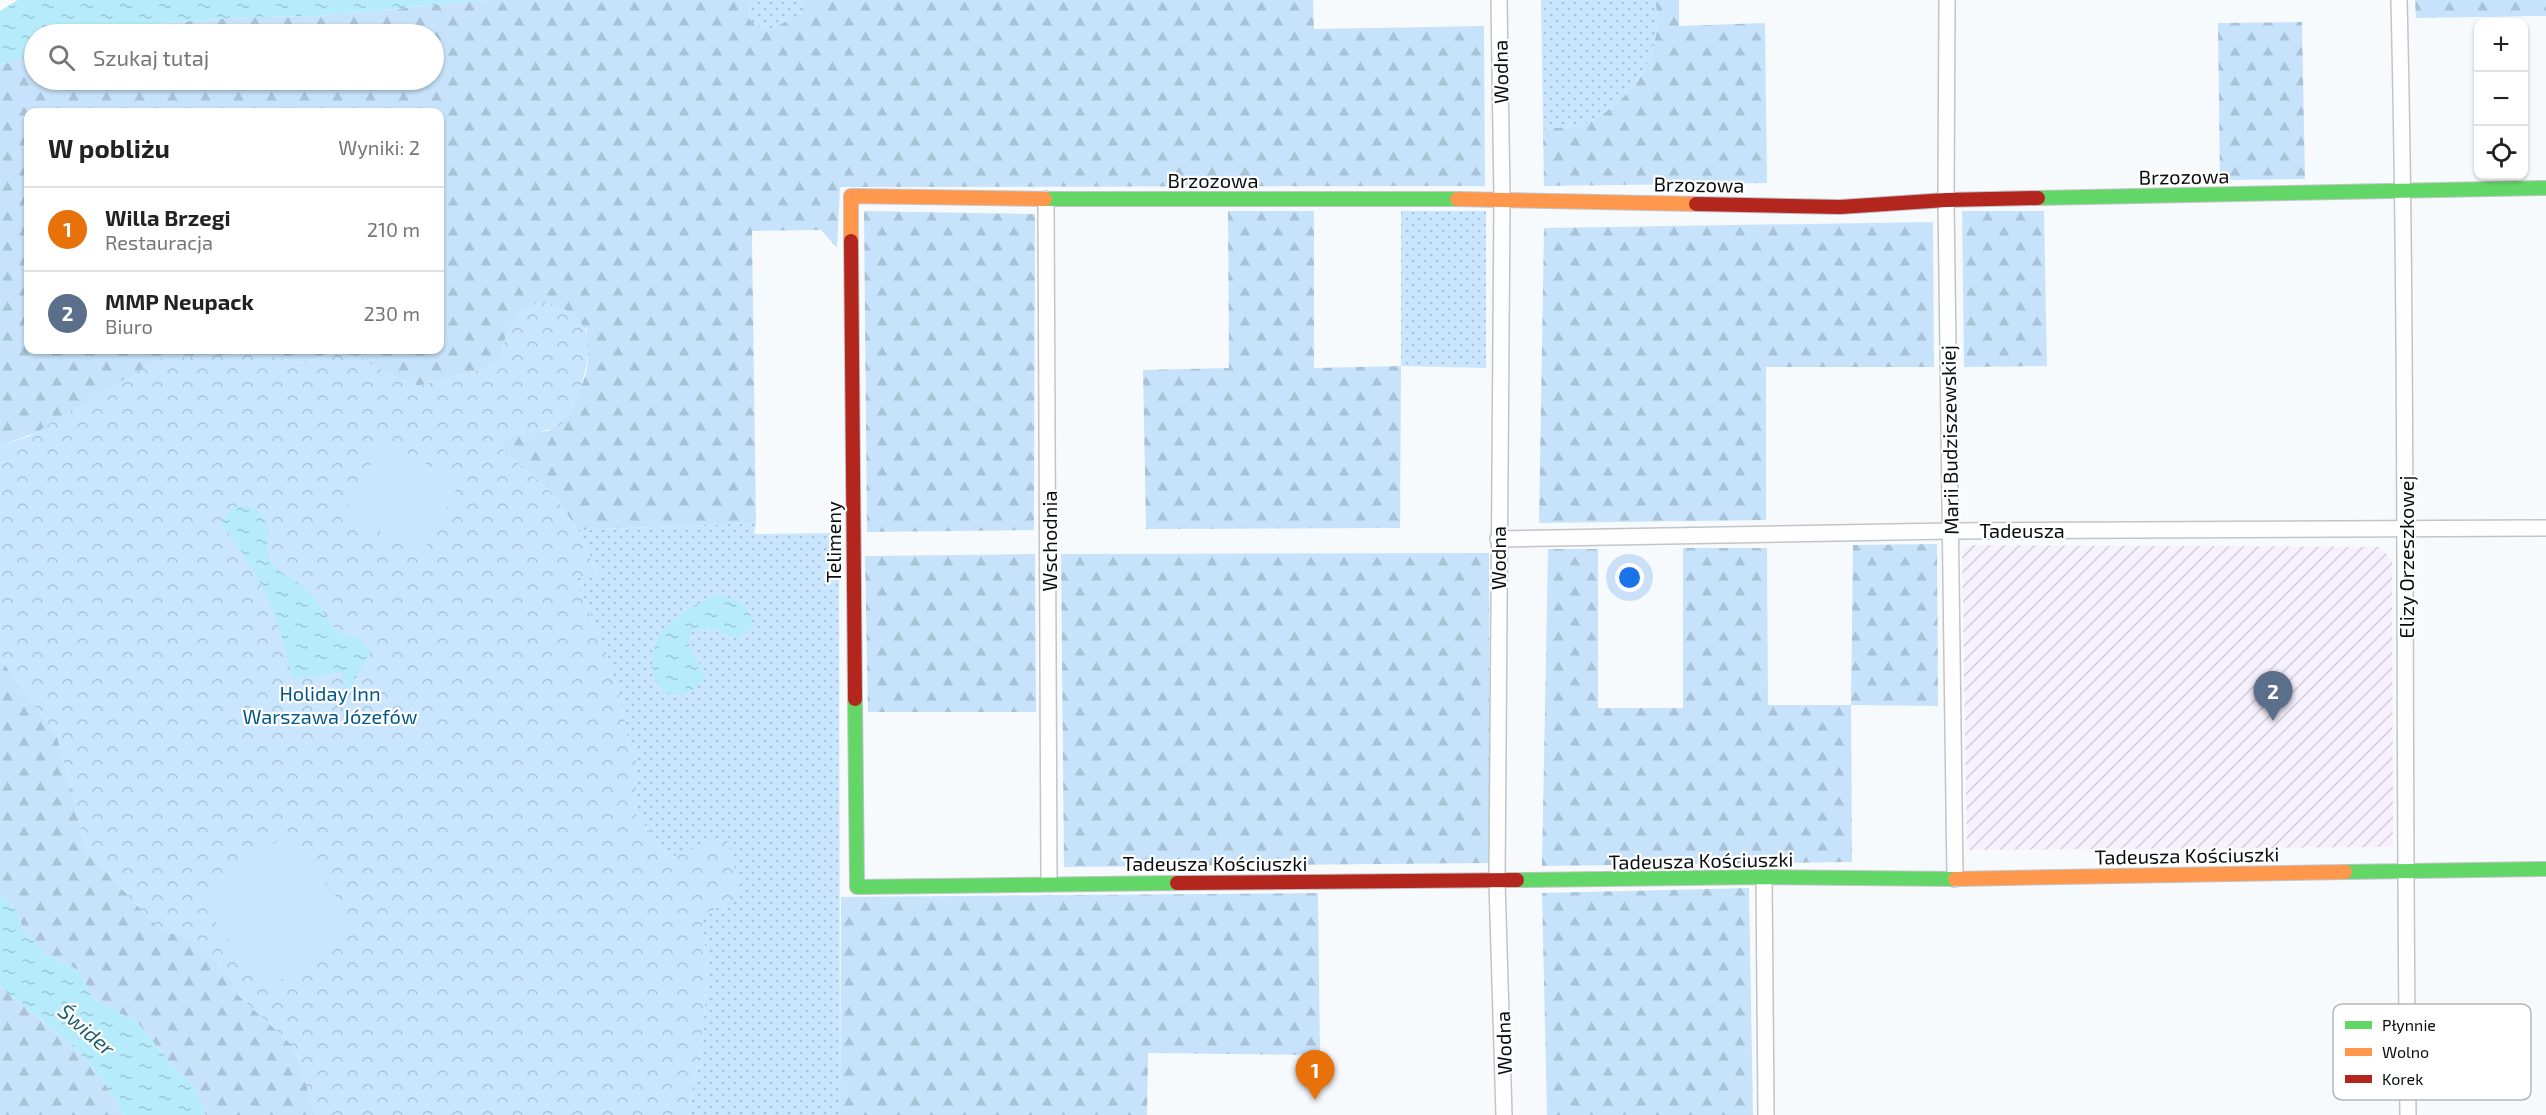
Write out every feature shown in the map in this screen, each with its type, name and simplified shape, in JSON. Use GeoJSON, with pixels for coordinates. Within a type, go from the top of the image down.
{"type":"FeatureCollection","features":[{"type":"Feature","properties":{"kind":"street","name":"Wodna"},"geometry":{"type":"LineString","coordinates":[[1499,0],[1502,199],[1497,882],[1504,1115]]}},
{"type":"Feature","properties":{"kind":"street","name":"Marii Budziszewskiej"},"geometry":{"type":"LineString","coordinates":[[1947,0],[1946,200],[1955,879]]}},
{"type":"Feature","properties":{"kind":"street","name":"Elizy Orzeszkowej"},"geometry":{"type":"LineString","coordinates":[[2399,0],[2404,190],[2407,530],[2407,1004]]}},
{"type":"Feature","properties":{"kind":"street","name":"Brzozowa"},"geometry":{"type":"LineString","coordinates":[[851,196],[1046,200],[1502,199],[1840,207],[1946,200],[2546,188]]}},
{"type":"Feature","properties":{"kind":"street","name":"Telimeny"},"geometry":{"type":"LineString","coordinates":[[851,196],[857,887]]}},
{"type":"Feature","properties":{"kind":"street","name":"Wschodnia"},"geometry":{"type":"LineString","coordinates":[[1046,200],[1050,883]]}},
{"type":"Feature","properties":{"kind":"street","name":"Tadeusza"},"geometry":{"type":"LineString","coordinates":[[1498,539],[1950,531],[2546,528]]}},
{"type":"Feature","properties":{"kind":"street","name":"Tadeusza Kościuszki"},"geometry":{"type":"LineString","coordinates":[[857,887],[1050,883],[1497,882],[1764,878],[1955,879],[2546,869]]}},
{"type":"Feature","properties":{"kind":"street"},"geometry":{"type":"LineString","coordinates":[[1764,878],[1766,1115]]}},
{"type":"Feature","properties":{"kind":"street","name":"Elizy Orzeszkowej"},"geometry":{"type":"LineString","coordinates":[[2408,1100],[2408,1115]]}},
{"type":"Feature","properties":{"kind":"shaded area"},"geometry":{"type":"Polygon","coordinates":[[[1971,545],[2380,547],[2392,560],[2393,847],[1967,850],[1962,551],[1971,545]]]}},
{"type":"Feature","properties":{"kind":"green space"},"geometry":{"type":"Polygon","coordinates":[[[491,0],[750,0],[749,18],[756,26],[770,30],[802,13],[807,0],[1313,0],[1314,29],[1484,26],[1485,186],[840,187],[837,248],[821,230],[752,231],[756,523],[578,530],[554,495],[501,448],[503,439],[523,433],[549,431],[569,406],[586,373],[588,346],[586,328],[506,333],[502,357],[489,367],[418,386],[339,354],[444,354],[444,108],[24,108],[24,354],[245,354],[0,446],[0,65],[24,58],[24,90],[444,90],[444,24],[159,24],[248,17],[318,16],[491,0]]]}},
{"type":"Feature","properties":{"kind":"green space"},"geometry":{"type":"Polygon","coordinates":[[[750,0],[807,0],[803,13],[770,30],[756,26],[749,18],[750,0]]]}},
{"type":"Feature","properties":{"kind":"green space"},"geometry":{"type":"Polygon","coordinates":[[[1541,0],[1655,0],[1657,19],[1655,38],[1642,73],[1618,103],[1585,124],[1543,129],[1541,0]]]}},
{"type":"Feature","properties":{"kind":"green space"},"geometry":{"type":"Polygon","coordinates":[[[1655,0],[1679,0],[1679,26],[1765,23],[1767,183],[1544,186],[1543,129],[1585,124],[1618,103],[1631,89],[1650,56],[1655,38],[1657,19],[1655,0]]]}},
{"type":"Feature","properties":{"kind":"green space"},"geometry":{"type":"Polygon","coordinates":[[[2415,0],[2546,0],[2546,16],[2416,18],[2415,0]]]}},
{"type":"Feature","properties":{"kind":"green space"},"geometry":{"type":"Polygon","coordinates":[[[2302,22],[2305,179],[2220,180],[2218,23],[2302,22]]]}},
{"type":"Feature","properties":{"kind":"green space"},"geometry":{"type":"Polygon","coordinates":[[[864,211],[1035,214],[1034,530],[867,532],[864,211]]]}},
{"type":"Feature","properties":{"kind":"green space"},"geometry":{"type":"Polygon","coordinates":[[[1228,211],[1314,211],[1314,368],[1401,366],[1400,528],[1146,529],[1143,370],[1229,368],[1228,211]]]}},
{"type":"Feature","properties":{"kind":"green space"},"geometry":{"type":"Polygon","coordinates":[[[1401,211],[1486,211],[1486,368],[1401,366],[1401,211]]]}},
{"type":"Feature","properties":{"kind":"green space"},"geometry":{"type":"Polygon","coordinates":[[[1962,211],[2044,211],[2047,366],[1964,367],[1962,211]]]}},
{"type":"Feature","properties":{"kind":"green space"},"geometry":{"type":"Polygon","coordinates":[[[1933,222],[1934,367],[1766,367],[1766,520],[1539,523],[1544,228],[1933,222]]]}},
{"type":"Feature","properties":{"kind":"green space","name":"Holiday Inn Warszawa Józefów"},"geometry":{"type":"Polygon","coordinates":[[[540,301],[557,306],[570,312],[579,320],[588,340],[582,383],[568,418],[559,425],[544,431],[503,439],[501,448],[554,495],[578,530],[598,575],[573,579],[610,662],[622,704],[629,750],[636,752],[636,814],[670,858],[726,836],[738,879],[738,899],[701,915],[707,967],[704,1020],[689,1115],[316,1115],[294,1047],[238,995],[230,977],[190,939],[160,930],[86,850],[57,736],[0,658],[0,446],[30,436],[157,359],[254,354],[306,363],[326,354],[347,354],[357,356],[389,374],[418,386],[489,367],[502,357],[506,333],[516,314],[540,301]]]}},
{"type":"Feature","properties":{"kind":"green space"},"geometry":{"type":"Polygon","coordinates":[[[254,354],[326,354],[306,363],[254,354]]]}},
{"type":"Feature","properties":{"kind":"green space"},"geometry":{"type":"Polygon","coordinates":[[[383,441],[460,482],[422,554],[345,513],[383,441]]]}},
{"type":"Feature","properties":{"kind":"green space"},"geometry":{"type":"Polygon","coordinates":[[[756,523],[754,534],[839,533],[840,1115],[689,1115],[704,1020],[707,967],[701,914],[726,836],[670,858],[636,814],[636,752],[629,750],[616,683],[602,640],[573,579],[598,574],[578,530],[756,523]]]}},
{"type":"Feature","properties":{"kind":"green space"},"geometry":{"type":"Polygon","coordinates":[[[1937,544],[1938,706],[1851,705],[1853,545],[1937,544]]]}},
{"type":"Feature","properties":{"kind":"green space"},"geometry":{"type":"Polygon","coordinates":[[[1683,548],[1767,548],[1768,705],[1851,705],[1852,862],[1542,866],[1548,549],[1598,549],[1598,708],[1683,708],[1683,548]]]}},
{"type":"Feature","properties":{"kind":"green space"},"geometry":{"type":"Polygon","coordinates":[[[1489,553],[1490,863],[1064,867],[1061,554],[1489,553]]]}},
{"type":"Feature","properties":{"kind":"green space"},"geometry":{"type":"Polygon","coordinates":[[[1035,554],[1036,712],[868,712],[865,556],[1035,554]]]}},
{"type":"Feature","properties":{"kind":"green space"},"geometry":{"type":"Polygon","coordinates":[[[0,658],[57,736],[86,850],[160,930],[190,938],[230,977],[238,995],[294,1047],[316,1115],[206,1115],[193,1085],[174,1068],[138,1023],[92,998],[80,971],[46,954],[24,931],[16,910],[0,893],[0,658]]]}},
{"type":"Feature","properties":{"kind":"green space"},"geometry":{"type":"Polygon","coordinates":[[[288,833],[355,923],[267,990],[199,900],[288,833]]]}},
{"type":"Feature","properties":{"kind":"green space"},"geometry":{"type":"Polygon","coordinates":[[[1749,888],[1753,1115],[1547,1115],[1542,893],[1749,888]]]}},
{"type":"Feature","properties":{"kind":"green space"},"geometry":{"type":"Polygon","coordinates":[[[1318,893],[1320,1055],[1148,1053],[1147,1115],[840,1115],[841,897],[1318,893]]]}},
{"type":"Feature","properties":{"kind":"green space"},"geometry":{"type":"Polygon","coordinates":[[[0,986],[53,1029],[85,1059],[99,1075],[123,1115],[0,1115],[0,986]]]}},
{"type":"Feature","properties":{"kind":"water"},"geometry":{"type":"Polygon","coordinates":[[[18,0],[491,0],[318,16],[248,17],[159,24],[24,24],[24,58],[0,65],[0,11],[18,0]]]}},
{"type":"Feature","properties":{"kind":"water"},"geometry":{"type":"Polygon","coordinates":[[[240,506],[252,508],[265,520],[268,553],[273,565],[306,589],[340,634],[355,637],[365,644],[370,654],[354,681],[354,688],[345,690],[341,672],[292,679],[282,636],[267,596],[246,559],[220,523],[233,508],[240,506]]]}},
{"type":"Feature","properties":{"kind":"water"},"geometry":{"type":"Polygon","coordinates":[[[716,596],[730,598],[742,604],[750,613],[752,628],[745,634],[734,638],[714,628],[693,630],[689,637],[689,644],[704,673],[704,680],[690,691],[678,694],[668,692],[660,686],[654,675],[652,663],[654,649],[660,635],[670,623],[685,612],[716,596]]]}},
{"type":"Feature","properties":{"kind":"water","name":"Świder"},"geometry":{"type":"Polygon","coordinates":[[[0,893],[16,910],[24,931],[46,954],[80,971],[92,998],[138,1023],[174,1068],[193,1085],[206,1115],[123,1115],[99,1075],[85,1059],[53,1029],[0,986],[0,893]]]}},
{"type":"Feature","properties":{"kind":"traffic: fast"},"geometry":{"type":"LineString","coordinates":[[2038,198],[2546,188]]}},
{"type":"Feature","properties":{"kind":"traffic: fast"},"geometry":{"type":"LineString","coordinates":[[1045,199],[1457,199]]}},
{"type":"Feature","properties":{"kind":"traffic: fast"},"geometry":{"type":"LineString","coordinates":[[855,699],[857,887],[1177,883]]}},
{"type":"Feature","properties":{"kind":"traffic: fast"},"geometry":{"type":"LineString","coordinates":[[2345,872],[2546,869]]}},
{"type":"Feature","properties":{"kind":"traffic: fast"},"geometry":{"type":"LineString","coordinates":[[1517,880],[1764,877],[1955,879]]}},
{"type":"Feature","properties":{"kind":"traffic: slow"},"geometry":{"type":"LineString","coordinates":[[851,241],[851,196],[1045,199]]}},
{"type":"Feature","properties":{"kind":"traffic: slow"},"geometry":{"type":"LineString","coordinates":[[1457,199],[1696,204]]}},
{"type":"Feature","properties":{"kind":"traffic: slow"},"geometry":{"type":"LineString","coordinates":[[1955,879],[2345,872]]}},
{"type":"Feature","properties":{"kind":"traffic: jam"},"geometry":{"type":"LineString","coordinates":[[1696,204],[1840,207],[1946,200],[2038,198]]}},
{"type":"Feature","properties":{"kind":"traffic: jam"},"geometry":{"type":"LineString","coordinates":[[851,241],[855,699]]}},
{"type":"Feature","properties":{"kind":"traffic: jam"},"geometry":{"type":"LineString","coordinates":[[1177,883],[1517,880]]}},
{"type":"Feature","properties":{"kind":"place","name":"MMP Neupack"},"geometry":{"type":"Point","coordinates":[2273,721]}},
{"type":"Feature","properties":{"kind":"place","name":"Willa Brzegi"},"geometry":{"type":"Point","coordinates":[1315,1100]}}]}
